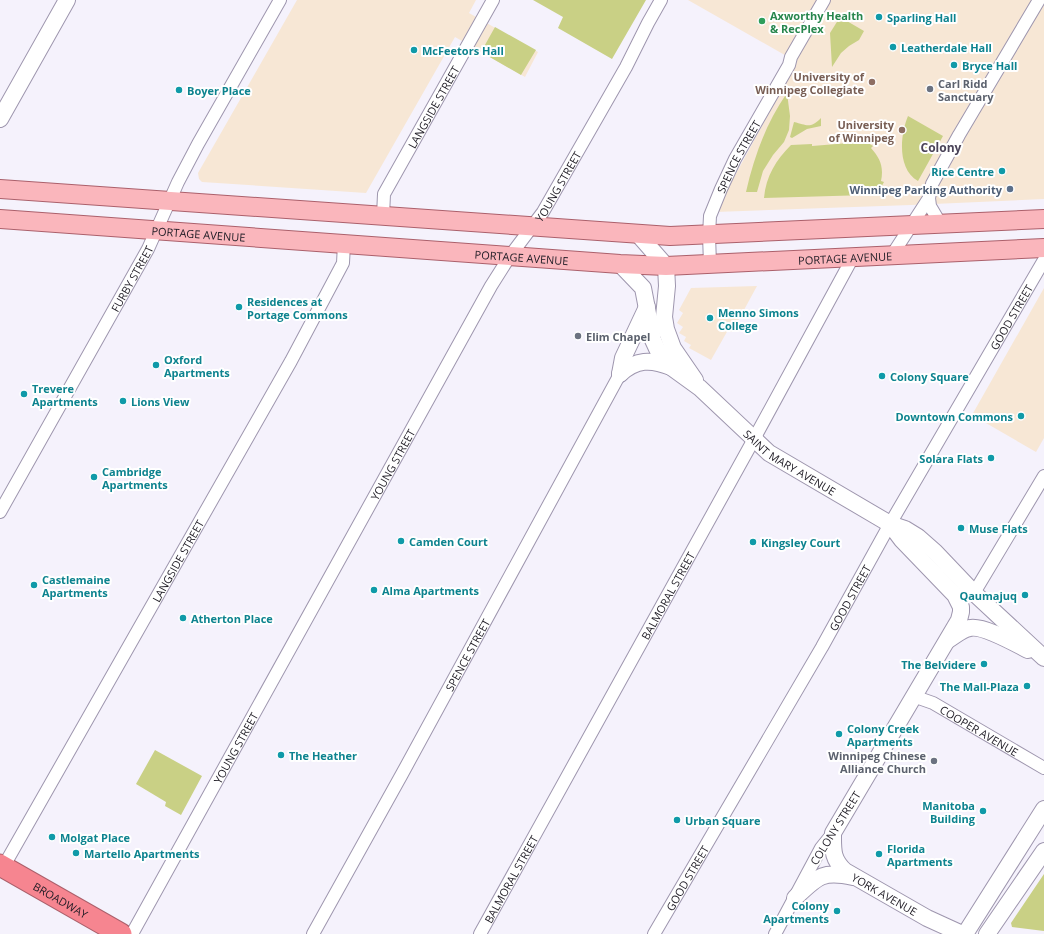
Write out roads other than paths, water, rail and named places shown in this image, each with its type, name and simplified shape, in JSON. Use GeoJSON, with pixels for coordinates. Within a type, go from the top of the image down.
{"type":"FeatureCollection","features":[{"type":"Feature","properties":{"kind":"highway","name":"BROADWAY"},"geometry":{"type":"LineString","coordinates":[[1,868],[121,934]]}},
{"type":"Feature","properties":{"kind":"main road"},"geometry":{"type":"LineString","coordinates":[[0,119],[67,0]]}},
{"type":"Feature","properties":{"kind":"main road"},"geometry":{"type":"LineString","coordinates":[[0,188],[670,236],[1044,219]]}},
{"type":"Feature","properties":{"kind":"main road","name":"PORTAGE AVENUE"},"geometry":{"type":"LineString","coordinates":[[0,219],[620,264],[666,266],[1044,248]]}},
{"type":"Feature","properties":{"kind":"main road"},"geometry":{"type":"LineString","coordinates":[[637,233],[666,266]]}},
{"type":"Feature","properties":{"kind":"main road","name":"SAINT MARY AVENUE"},"geometry":{"type":"LineString","coordinates":[[620,264],[643,288],[650,332],[655,346],[664,360],[671,367],[700,388],[769,453],[890,524],[905,529],[918,537],[935,552],[974,593],[1043,657]]}},
{"type":"Feature","properties":{"kind":"main road","name":"SAINT MARY AVENUE"},"geometry":{"type":"LineString","coordinates":[[666,266],[667,286],[664,316],[666,329],[673,348],[700,388]]}},
{"type":"Feature","properties":{"kind":"main road"},"geometry":{"type":"LineString","coordinates":[[620,374],[623,358],[647,307]]}},
{"type":"Feature","properties":{"kind":"main road"},"geometry":{"type":"LineString","coordinates":[[620,374],[627,368],[642,362],[661,363],[671,367]]}},
{"type":"Feature","properties":{"kind":"main road","name":"SAINT MARY AVENUE"},"geometry":{"type":"LineString","coordinates":[[890,524],[902,540],[955,594],[959,602],[961,612]]}},
{"type":"Feature","properties":{"kind":"main road","name":"COLONY STREET"},"geometry":{"type":"LineString","coordinates":[[833,833],[947,641],[961,612]]}},
{"type":"Feature","properties":{"kind":"main road","name":"COLONY STREET"},"geometry":{"type":"LineString","coordinates":[[947,641],[962,630],[974,627],[988,631],[1043,657]]}},
{"type":"Feature","properties":{"kind":"main road"},"geometry":{"type":"LineString","coordinates":[[964,934],[1044,809]]}},
{"type":"Feature","properties":{"kind":"main road","name":"YORK AVENUE"},"geometry":{"type":"LineString","coordinates":[[833,833],[833,845],[836,860],[845,871],[927,918],[964,934]]}},
{"type":"Feature","properties":{"kind":"main road"},"geometry":{"type":"LineString","coordinates":[[987,934],[1044,851]]}},
{"type":"Feature","properties":{"kind":"main road"},"geometry":{"type":"LineString","coordinates":[[795,898],[816,879],[827,875],[840,874],[858,878]]}},
{"type":"Feature","properties":{"kind":"street","name":"FURBY STREET"},"geometry":{"type":"LineString","coordinates":[[0,512],[148,249],[170,200],[198,144],[280,0]]}},
{"type":"Feature","properties":{"kind":"street","name":"LANGSIDE STREET"},"geometry":{"type":"LineString","coordinates":[[383,216],[384,194],[493,0]]}},
{"type":"Feature","properties":{"kind":"street","name":"YOUNG STREET"},"geometry":{"type":"LineString","coordinates":[[132,934],[496,277],[543,212],[626,67],[661,0]]}},
{"type":"Feature","properties":{"kind":"street","name":"SPENCE STREET"},"geometry":{"type":"LineString","coordinates":[[710,264],[710,216],[721,189],[735,159],[789,65],[791,57],[824,0]]}},
{"type":"Feature","properties":{"kind":"street"},"geometry":{"type":"LineString","coordinates":[[940,223],[930,206],[930,190],[1039,0]]}},
{"type":"Feature","properties":{"kind":"street"},"geometry":{"type":"LineString","coordinates":[[892,255],[929,198]]}},
{"type":"Feature","properties":{"kind":"street","name":"LANGSIDE STREET"},"geometry":{"type":"LineString","coordinates":[[1,868],[291,361],[343,264],[344,244]]}},
{"type":"Feature","properties":{"kind":"street","name":"BALMORAL STREET"},"geometry":{"type":"LineString","coordinates":[[480,934],[854,257]]}},
{"type":"Feature","properties":{"kind":"street","name":"GOOD STREET"},"geometry":{"type":"LineString","coordinates":[[654,934],[822,647],[890,524],[1044,260]]}},
{"type":"Feature","properties":{"kind":"street","name":"SPENCE STREET"},"geometry":{"type":"LineString","coordinates":[[312,934],[402,774],[620,374]]}},
{"type":"Feature","properties":{"kind":"street"},"geometry":{"type":"LineString","coordinates":[[974,593],[1044,476]]}},
{"type":"Feature","properties":{"kind":"street","name":"COOPER AVENUE"},"geometry":{"type":"LineString","coordinates":[[913,696],[933,703],[1044,768]]}},
{"type":"Feature","properties":{"kind":"street","name":"COLONY STREET"},"geometry":{"type":"LineString","coordinates":[[775,934],[821,848],[833,833]]}},
{"type":"Feature","properties":{"kind":"place","name":"Sparling Hall"},"geometry":{"type":"Point","coordinates":[879,17]}},
{"type":"Feature","properties":{"kind":"place","name":"Axworthy Health & RecPlex"},"geometry":{"type":"Point","coordinates":[762,21]}},
{"type":"Feature","properties":{"kind":"place","name":"Leatherdale Hall"},"geometry":{"type":"Point","coordinates":[893,47]}},
{"type":"Feature","properties":{"kind":"place","name":"McFeetors Hall"},"geometry":{"type":"Point","coordinates":[414,50]}},
{"type":"Feature","properties":{"kind":"place","name":"Bryce Hall"},"geometry":{"type":"Point","coordinates":[954,65]}},
{"type":"Feature","properties":{"kind":"place","name":"University of Winnipeg Collegiate"},"geometry":{"type":"Point","coordinates":[872,82]}},
{"type":"Feature","properties":{"kind":"place","name":"Carl Ridd Sanctuary"},"geometry":{"type":"Point","coordinates":[930,89]}},
{"type":"Feature","properties":{"kind":"place","name":"Boyer Place"},"geometry":{"type":"Point","coordinates":[179,90]}},
{"type":"Feature","properties":{"kind":"place","name":"University of Winnipeg"},"geometry":{"type":"Point","coordinates":[902,130]}},
{"type":"Feature","properties":{"kind":"place","name":"Rice Centre"},"geometry":{"type":"Point","coordinates":[1002,171]}},
{"type":"Feature","properties":{"kind":"place","name":"Winnipeg Parking Authority"},"geometry":{"type":"Point","coordinates":[1010,189]}},
{"type":"Feature","properties":{"kind":"place","name":"Residences at Portage Commons"},"geometry":{"type":"Point","coordinates":[239,307]}},
{"type":"Feature","properties":{"kind":"place","name":"Menno Simons College"},"geometry":{"type":"Point","coordinates":[710,318]}},
{"type":"Feature","properties":{"kind":"place","name":"Elim Chapel"},"geometry":{"type":"Point","coordinates":[578,336]}},
{"type":"Feature","properties":{"kind":"place","name":"Oxford Apartments"},"geometry":{"type":"Point","coordinates":[156,365]}},
{"type":"Feature","properties":{"kind":"place","name":"Colony Square"},"geometry":{"type":"Point","coordinates":[882,376]}},
{"type":"Feature","properties":{"kind":"place","name":"Trevere Apartments"},"geometry":{"type":"Point","coordinates":[24,394]}},
{"type":"Feature","properties":{"kind":"place","name":"Lions View"},"geometry":{"type":"Point","coordinates":[123,401]}},
{"type":"Feature","properties":{"kind":"place","name":"Downtown Commons"},"geometry":{"type":"Point","coordinates":[1021,416]}},
{"type":"Feature","properties":{"kind":"place","name":"Solara Flats"},"geometry":{"type":"Point","coordinates":[991,458]}},
{"type":"Feature","properties":{"kind":"place","name":"Cambridge Apartments"},"geometry":{"type":"Point","coordinates":[94,477]}},
{"type":"Feature","properties":{"kind":"place","name":"Muse Flats"},"geometry":{"type":"Point","coordinates":[961,528]}},
{"type":"Feature","properties":{"kind":"place","name":"Camden Court"},"geometry":{"type":"Point","coordinates":[401,541]}},
{"type":"Feature","properties":{"kind":"place","name":"Kingsley Court"},"geometry":{"type":"Point","coordinates":[753,542]}},
{"type":"Feature","properties":{"kind":"place","name":"Castlemaine Apartments"},"geometry":{"type":"Point","coordinates":[34,585]}},
{"type":"Feature","properties":{"kind":"place","name":"Alma Apartments"},"geometry":{"type":"Point","coordinates":[374,590]}},
{"type":"Feature","properties":{"kind":"place","name":"Qaumajuq"},"geometry":{"type":"Point","coordinates":[1025,595]}},
{"type":"Feature","properties":{"kind":"place","name":"Atherton Place"},"geometry":{"type":"Point","coordinates":[183,618]}},
{"type":"Feature","properties":{"kind":"place","name":"The Belvidere"},"geometry":{"type":"Point","coordinates":[984,664]}},
{"type":"Feature","properties":{"kind":"place","name":"The Mall-Plaza"},"geometry":{"type":"Point","coordinates":[1027,686]}},
{"type":"Feature","properties":{"kind":"place","name":"Colony Creek Apartments"},"geometry":{"type":"Point","coordinates":[839,734]}},
{"type":"Feature","properties":{"kind":"place","name":"The Heather"},"geometry":{"type":"Point","coordinates":[281,755]}},
{"type":"Feature","properties":{"kind":"place","name":"Winnipeg Chinese Alliance Church"},"geometry":{"type":"Point","coordinates":[934,761]}},
{"type":"Feature","properties":{"kind":"place","name":"Manitoba Building"},"geometry":{"type":"Point","coordinates":[983,811]}},
{"type":"Feature","properties":{"kind":"place","name":"Urban Square"},"geometry":{"type":"Point","coordinates":[677,820]}},
{"type":"Feature","properties":{"kind":"place","name":"Molgat Place"},"geometry":{"type":"Point","coordinates":[52,837]}},
{"type":"Feature","properties":{"kind":"place","name":"Martello Apartments"},"geometry":{"type":"Point","coordinates":[76,853]}},
{"type":"Feature","properties":{"kind":"place","name":"Florida Apartments"},"geometry":{"type":"Point","coordinates":[879,854]}},
{"type":"Feature","properties":{"kind":"place","name":"Colony Apartments"},"geometry":{"type":"Point","coordinates":[837,911]}},
{"type":"Feature","properties":{"kind":"district","name":"Colony"},"geometry":{"type":"Point","coordinates":[941,147]}}]}
